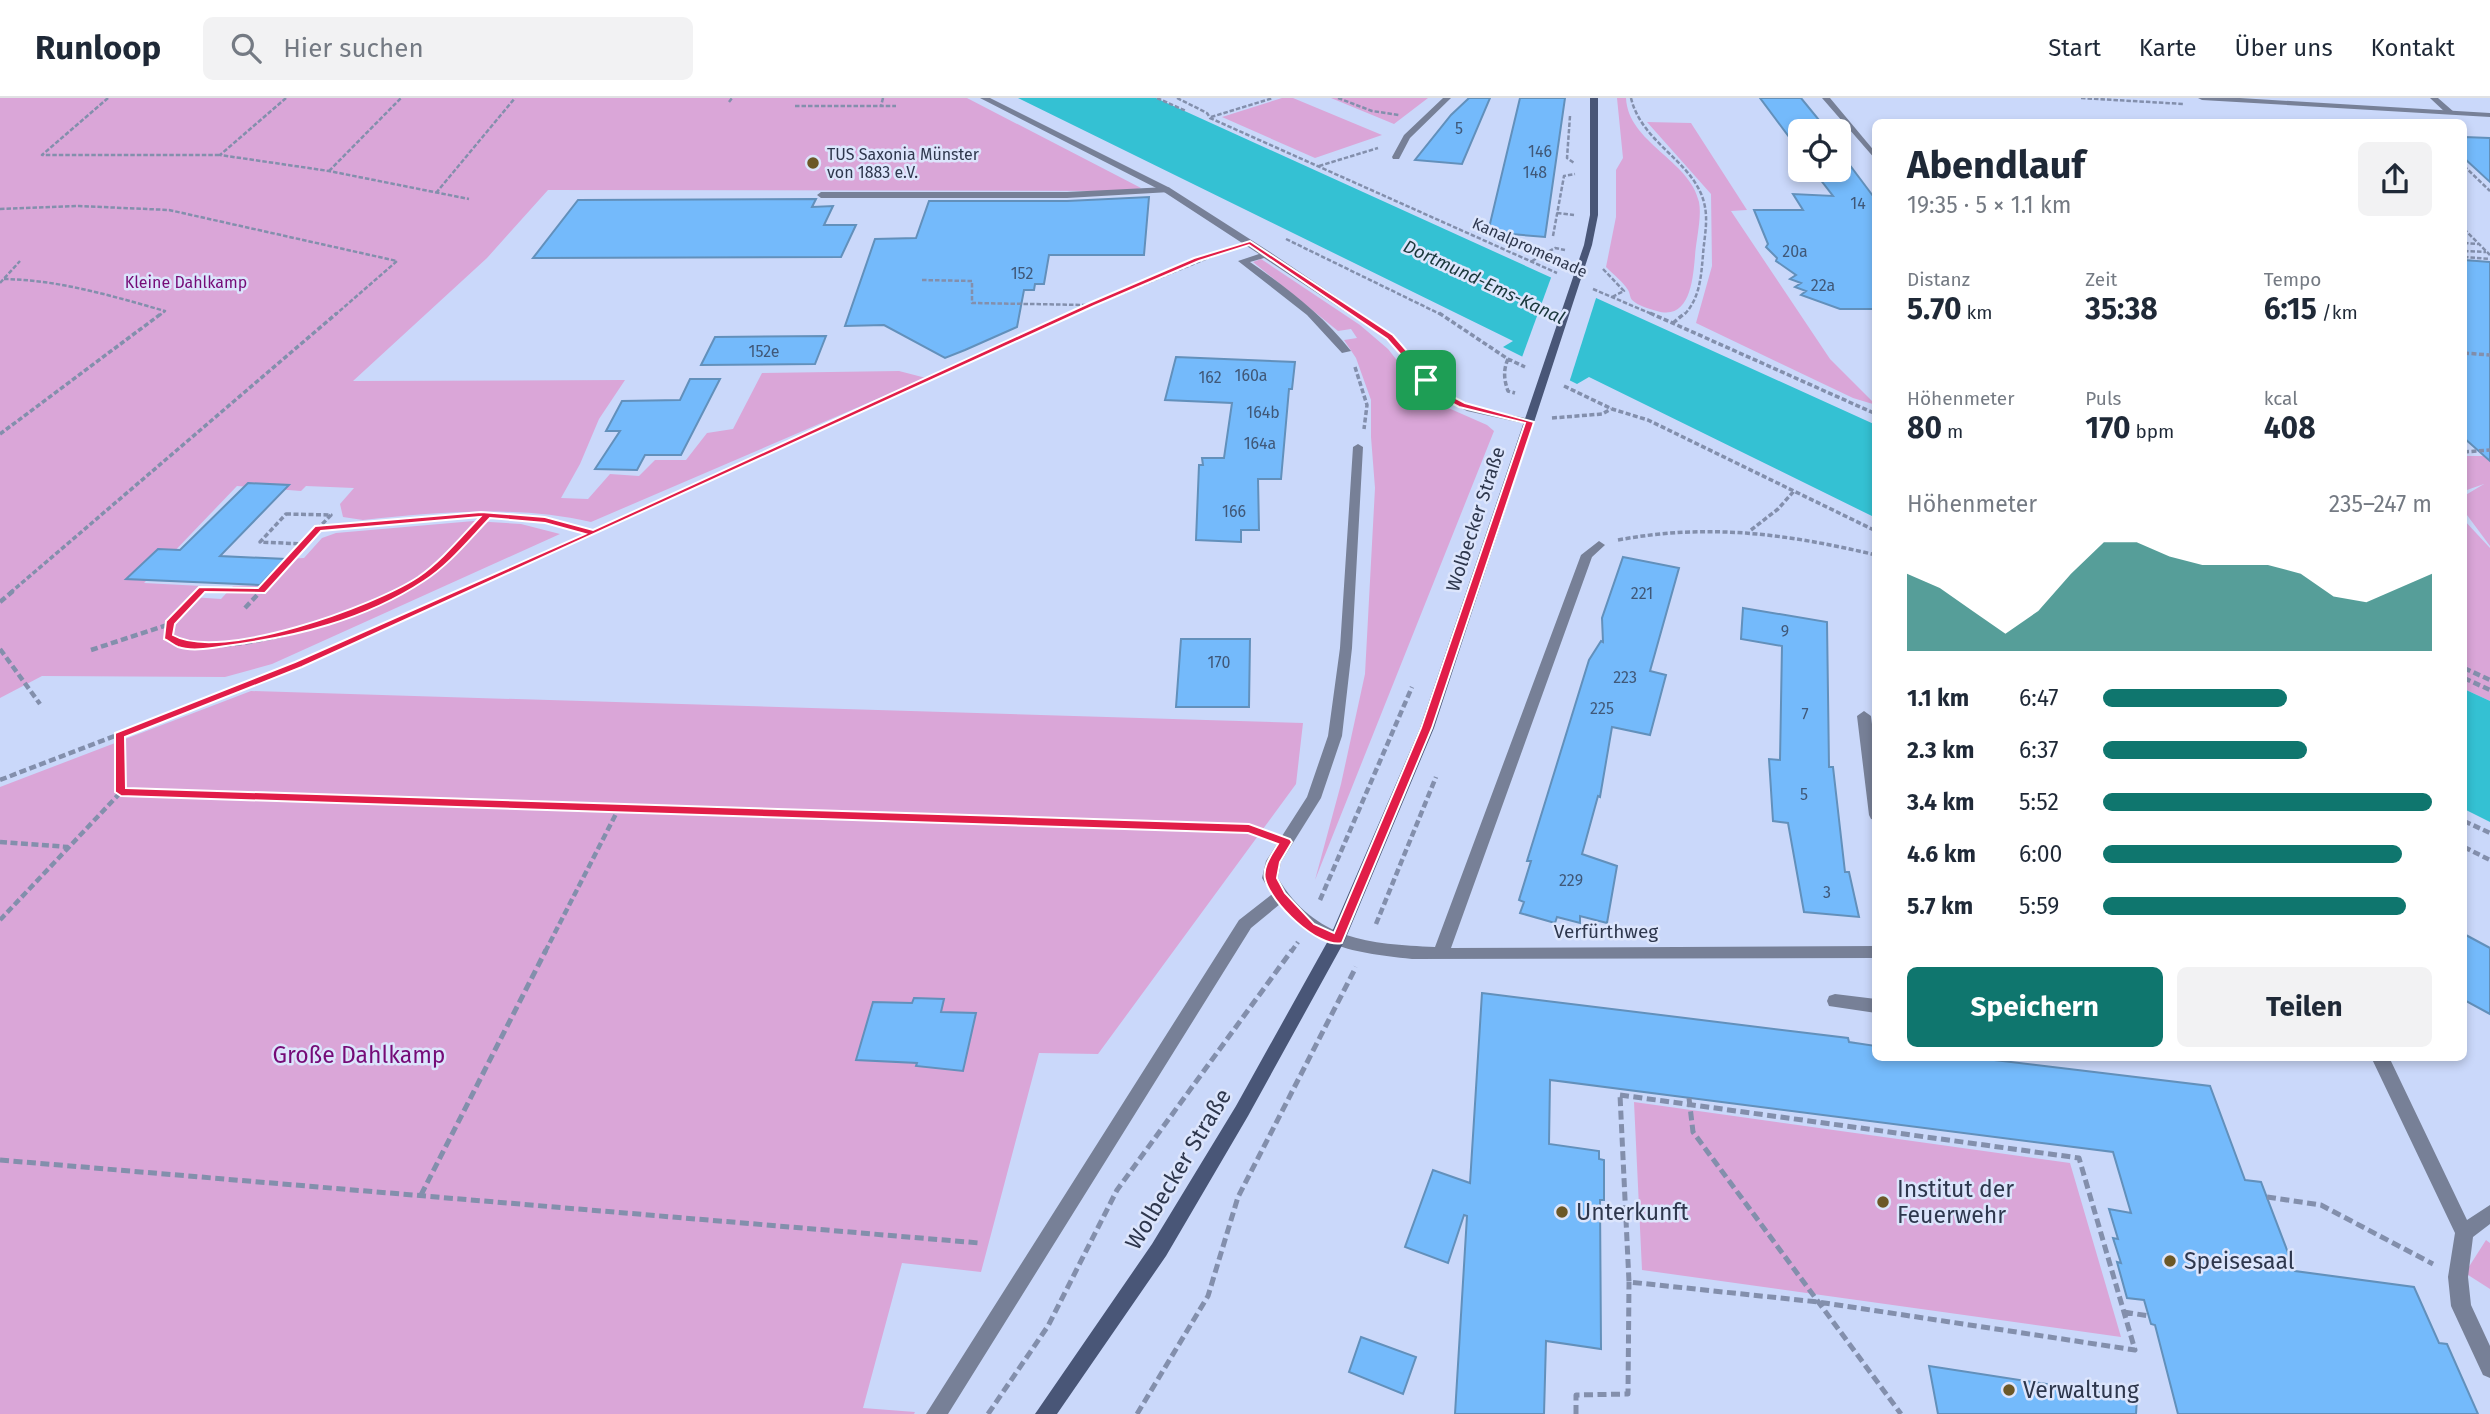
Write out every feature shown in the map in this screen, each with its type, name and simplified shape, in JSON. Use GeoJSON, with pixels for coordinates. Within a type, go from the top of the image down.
{"type":"FeatureCollection","features":[{"type":"Feature","properties":{"kind":"main road","name":"Wolbecker Straße"},"geometry":{"type":"LineString","coordinates":[[1045,1414],[1159,1250],[1242,1111],[1337,940],[1427,728],[1588,245],[1594,215],[1594,98]]}},
{"type":"Feature","properties":{"kind":"street"},"geometry":{"type":"LineString","coordinates":[[984,98],[1167,190],[1267,254],[1390,337],[1439,393],[1471,409],[1530,422]]}},
{"type":"Feature","properties":{"kind":"street"},"geometry":{"type":"LineString","coordinates":[[1396,158],[1407,137],[1447,98]]}},
{"type":"Feature","properties":{"kind":"street"},"geometry":{"type":"LineString","coordinates":[[1826,98],[1872,153]]}},
{"type":"Feature","properties":{"kind":"street"},"geometry":{"type":"LineString","coordinates":[[2202,98],[2490,115]]}},
{"type":"Feature","properties":{"kind":"street"},"geometry":{"type":"LineString","coordinates":[[2434,98],[2450,112]]}},
{"type":"Feature","properties":{"kind":"street"},"geometry":{"type":"LineString","coordinates":[[821,195],[1067,195],[1167,190]]}},
{"type":"Feature","properties":{"kind":"street"},"geometry":{"type":"LineString","coordinates":[[1267,254],[1243,261],[1303,305],[1327,326],[1346,351]]}},
{"type":"Feature","properties":{"kind":"street"},"geometry":{"type":"LineString","coordinates":[[1337,940],[1310,927],[1280,896],[1270,878],[1273,861],[1314,798],[1335,736],[1346,648],[1358,447]]}},
{"type":"Feature","properties":{"kind":"street"},"geometry":{"type":"LineString","coordinates":[[1441,953],[1587,555],[1599,545]]}},
{"type":"Feature","properties":{"kind":"street"},"geometry":{"type":"LineString","coordinates":[[1864,716],[1872,783]]}},
{"type":"Feature","properties":{"kind":"street"},"geometry":{"type":"LineString","coordinates":[[936,1414],[1245,924],[1280,896]]}},
{"type":"Feature","properties":{"kind":"street","name":"Verfürthweg"},"geometry":{"type":"LineString","coordinates":[[1337,940],[1366,947],[1441,953],[1872,952]]}},
{"type":"Feature","properties":{"kind":"street"},"geometry":{"type":"LineString","coordinates":[[1835,1001],[1872,1006]]}},
{"type":"Feature","properties":{"kind":"street"},"geometry":{"type":"LineString","coordinates":[[2381,1061],[2465,1233],[2458,1278],[2461,1306],[2490,1368]]}},
{"type":"Feature","properties":{"kind":"street"},"geometry":{"type":"LineString","coordinates":[[2465,1233],[2490,1213]]}},
{"type":"Feature","properties":{"kind":"path"},"geometry":{"type":"LineString","coordinates":[[108,98],[42,155],[220,155],[329,171],[469,199]]}},
{"type":"Feature","properties":{"kind":"path"},"geometry":{"type":"LineString","coordinates":[[220,155],[286,98]]}},
{"type":"Feature","properties":{"kind":"path"},"geometry":{"type":"LineString","coordinates":[[329,171],[401,98]]}},
{"type":"Feature","properties":{"kind":"path"},"geometry":{"type":"LineString","coordinates":[[436,192],[515,98]]}},
{"type":"Feature","properties":{"kind":"path"},"geometry":{"type":"LineString","coordinates":[[729,102],[732,98]]}},
{"type":"Feature","properties":{"kind":"path"},"geometry":{"type":"LineString","coordinates":[[881,106],[883,98]]}},
{"type":"Feature","properties":{"kind":"path"},"geometry":{"type":"LineString","coordinates":[[1157,98],[1186,111]]}},
{"type":"Feature","properties":{"kind":"path","name":"Kanalpromenade"},"geometry":{"type":"LineString","coordinates":[[1177,98],[1207,113],[1210,118],[1565,277]]}},
{"type":"Feature","properties":{"kind":"path"},"geometry":{"type":"LineString","coordinates":[[1210,118],[1273,98]]}},
{"type":"Feature","properties":{"kind":"path"},"geometry":{"type":"LineString","coordinates":[[1338,98],[1371,111],[1423,121]]}},
{"type":"Feature","properties":{"kind":"path"},"geometry":{"type":"LineString","coordinates":[[1631,98],[1639,120],[1685,171],[1704,199],[1701,279],[1687,314],[1673,323]]}},
{"type":"Feature","properties":{"kind":"path"},"geometry":{"type":"LineString","coordinates":[[1170,104],[1182,101]]}},
{"type":"Feature","properties":{"kind":"path"},"geometry":{"type":"LineString","coordinates":[[795,106],[896,106]]}},
{"type":"Feature","properties":{"kind":"path"},"geometry":{"type":"LineString","coordinates":[[1318,166],[1380,147]]}},
{"type":"Feature","properties":{"kind":"path"},"geometry":{"type":"LineString","coordinates":[[2467,169],[2490,191]]}},
{"type":"Feature","properties":{"kind":"path"},"geometry":{"type":"LineString","coordinates":[[1553,236],[1564,176],[1580,173]]}},
{"type":"Feature","properties":{"kind":"path"},"geometry":{"type":"LineString","coordinates":[[0,208],[79,206],[169,210],[397,261],[0,602]]}},
{"type":"Feature","properties":{"kind":"path"},"geometry":{"type":"LineString","coordinates":[[1557,213],[1570,215]]}},
{"type":"Feature","properties":{"kind":"path"},"geometry":{"type":"LineString","coordinates":[[2467,232],[2489,255]]}},
{"type":"Feature","properties":{"kind":"path"},"geometry":{"type":"LineString","coordinates":[[0,780],[299,665],[684,493],[1091,305],[1197,260],[1250,243]]}},
{"type":"Feature","properties":{"kind":"path"},"geometry":{"type":"LineString","coordinates":[[2467,243],[2479,244]]}},
{"type":"Feature","properties":{"kind":"path"},"geometry":{"type":"LineString","coordinates":[[1531,262],[1555,248]]}},
{"type":"Feature","properties":{"kind":"path"},"geometry":{"type":"LineString","coordinates":[[2467,251],[2489,255]]}},
{"type":"Feature","properties":{"kind":"path"},"geometry":{"type":"LineString","coordinates":[[2467,257],[2489,255]]}},
{"type":"Feature","properties":{"kind":"path"},"geometry":{"type":"LineString","coordinates":[[0,284],[20,261]]}},
{"type":"Feature","properties":{"kind":"path"},"geometry":{"type":"LineString","coordinates":[[1609,274],[1624,291],[1611,297]]}},
{"type":"Feature","properties":{"kind":"path"},"geometry":{"type":"LineString","coordinates":[[0,433],[165,311],[89,289],[29,278],[4,279]]}},
{"type":"Feature","properties":{"kind":"path"},"geometry":{"type":"LineString","coordinates":[[922,280],[972,281],[972,303],[1091,305]]}},
{"type":"Feature","properties":{"kind":"path","name":"Kanalpromenade"},"geometry":{"type":"LineString","coordinates":[[1588,287],[1872,412]]}},
{"type":"Feature","properties":{"kind":"path"},"geometry":{"type":"LineString","coordinates":[[1346,351],[1352,359],[1366,400],[1367,420],[1358,447]]}},
{"type":"Feature","properties":{"kind":"path"},"geometry":{"type":"LineString","coordinates":[[2467,352],[2490,355]]}},
{"type":"Feature","properties":{"kind":"path"},"geometry":{"type":"LineString","coordinates":[[1508,359],[1503,366],[1506,386],[1508,391],[1517,394]]}},
{"type":"Feature","properties":{"kind":"path"},"geometry":{"type":"LineString","coordinates":[[1562,419],[1602,414],[1612,409]]}},
{"type":"Feature","properties":{"kind":"path"},"geometry":{"type":"LineString","coordinates":[[2467,452],[2490,450]]}},
{"type":"Feature","properties":{"kind":"path"},"geometry":{"type":"LineString","coordinates":[[1751,530],[1778,509],[1794,491]]}},
{"type":"Feature","properties":{"kind":"path"},"geometry":{"type":"LineString","coordinates":[[1820,505],[1872,529]]}},
{"type":"Feature","properties":{"kind":"path"},"geometry":{"type":"LineString","coordinates":[[246,608],[331,515],[286,514],[260,542],[303,544]]}},
{"type":"Feature","properties":{"kind":"path"},"geometry":{"type":"LineString","coordinates":[[318,528],[441,516],[487,515],[545,520],[594,533]]}},
{"type":"Feature","properties":{"kind":"path"},"geometry":{"type":"LineString","coordinates":[[170,624],[168,636],[182,645],[206,645],[270,637],[329,622],[379,602],[422,579],[487,515]]}},
{"type":"Feature","properties":{"kind":"path"},"geometry":{"type":"LineString","coordinates":[[1599,545],[1643,534],[1751,530],[1872,554]]}},
{"type":"Feature","properties":{"kind":"path"},"geometry":{"type":"LineString","coordinates":[[91,650],[170,624],[203,589],[261,591]]}},
{"type":"Feature","properties":{"kind":"path"},"geometry":{"type":"LineString","coordinates":[[0,649],[40,704]]}},
{"type":"Feature","properties":{"kind":"path"},"geometry":{"type":"LineString","coordinates":[[2467,669],[2490,680]]}},
{"type":"Feature","properties":{"kind":"path"},"geometry":{"type":"LineString","coordinates":[[2467,679],[2490,690]]}},
{"type":"Feature","properties":{"kind":"path"},"geometry":{"type":"LineString","coordinates":[[0,920],[121,792],[119,735]]}},
{"type":"Feature","properties":{"kind":"path"},"geometry":{"type":"LineString","coordinates":[[121,792],[1249,828],[1286,842]]}},
{"type":"Feature","properties":{"kind":"path"},"geometry":{"type":"LineString","coordinates":[[422,1195],[619,808]]}},
{"type":"Feature","properties":{"kind":"path"},"geometry":{"type":"LineString","coordinates":[[2467,822],[2490,833]]}},
{"type":"Feature","properties":{"kind":"path"},"geometry":{"type":"LineString","coordinates":[[0,842],[69,847]]}},
{"type":"Feature","properties":{"kind":"path"},"geometry":{"type":"LineString","coordinates":[[2467,849],[2490,860]]}},
{"type":"Feature","properties":{"kind":"path"},"geometry":{"type":"LineString","coordinates":[[1576,1414],[1576,1395],[1628,1394],[1629,1282],[1620,1095],[1690,1102],[2079,1158],[2135,1350],[1818,1301],[1629,1282]]}},
{"type":"Feature","properties":{"kind":"path"},"geometry":{"type":"LineString","coordinates":[[1690,1102],[1693,1132],[1901,1414]]}},
{"type":"Feature","properties":{"kind":"path"},"geometry":{"type":"LineString","coordinates":[[0,1160],[979,1242]]}},
{"type":"Feature","properties":{"kind":"path"},"geometry":{"type":"LineString","coordinates":[[2267,1197],[2321,1205],[2458,1278]]}},
{"type":"Feature","properties":{"kind":"path"},"geometry":{"type":"LineString","coordinates":[[2124,1312],[2149,1316]]}},
{"type":"Feature","properties":{"kind":"green space","name":"Kleine Dahlkamp"},"geometry":{"type":"Polygon","coordinates":[[[0,98],[967,98],[1141,188],[1131,191],[548,190],[487,258],[353,381],[625,380],[599,419],[580,464],[561,498],[588,499],[610,474],[639,476],[655,460],[686,460],[707,433],[733,429],[762,373],[899,371],[926,378],[591,522],[534,513],[506,512],[449,513],[363,520],[343,517],[340,504],[354,488],[306,486],[301,491],[237,486],[144,583],[202,586],[191,597],[221,599],[233,586],[260,585],[285,559],[304,558],[322,538],[336,533],[474,521],[521,524],[560,534],[272,664],[225,677],[42,676],[0,698],[0,98]]]}},
{"type":"Feature","properties":{"kind":"green space"},"geometry":{"type":"Polygon","coordinates":[[[1282,98],[1293,98],[1382,135],[1315,158],[1222,117],[1282,98]]]}},
{"type":"Feature","properties":{"kind":"green space"},"geometry":{"type":"Polygon","coordinates":[[[1331,98],[1428,98],[1394,124],[1331,98]]]}},
{"type":"Feature","properties":{"kind":"green space"},"geometry":{"type":"Polygon","coordinates":[[[1617,98],[1626,98],[1629,114],[1637,127],[1684,174],[1699,202],[1691,286],[1688,296],[1677,310],[1657,311],[1641,306],[1631,299],[1626,287],[1606,267],[1616,217],[1616,170],[1623,158],[1617,98]]]}},
{"type":"Feature","properties":{"kind":"green space"},"geometry":{"type":"Polygon","coordinates":[[[1647,122],[1691,123],[1747,210],[1731,211],[1830,359],[1872,404],[1853,398],[1696,323],[1712,266],[1711,194],[1647,122]]]}},
{"type":"Feature","properties":{"kind":"green space"},"geometry":{"type":"Polygon","coordinates":[[[1261,259],[1360,325],[1388,349],[1422,392],[1437,403],[1487,425],[1494,431],[1315,880],[1341,784],[1365,674],[1375,488],[1371,400],[1356,358],[1344,340],[1357,338],[1351,329],[1338,331],[1253,262],[1261,259]]]}},
{"type":"Feature","properties":{"kind":"green space"},"geometry":{"type":"Polygon","coordinates":[[[2467,456],[2490,456],[2490,546],[2467,515],[2467,494],[2484,484],[2467,490],[2467,456]]]}},
{"type":"Feature","properties":{"kind":"green space"},"geometry":{"type":"Polygon","coordinates":[[[2467,523],[2490,548],[2490,701],[2467,690],[2467,523]]]}},
{"type":"Feature","properties":{"kind":"green space","name":"Große Dahlkamp"},"geometry":{"type":"Polygon","coordinates":[[[251,691],[1303,723],[1296,784],[1098,1054],[1039,1053],[981,1272],[902,1263],[863,1408],[915,1412],[914,1414],[0,1414],[0,787],[251,691]]]}},
{"type":"Feature","properties":{"kind":"green space"},"geometry":{"type":"Polygon","coordinates":[[[1634,1102],[2070,1163],[2121,1337],[1642,1270],[1634,1102]]]}},
{"type":"Feature","properties":{"kind":"green space"},"geometry":{"type":"Polygon","coordinates":[[[2486,1240],[2490,1243],[2490,1289],[2465,1273],[2486,1240]]]}},
{"type":"Feature","properties":{"kind":"water","name":"Dortmund-Ems-Kanal"},"geometry":{"type":"Polygon","coordinates":[[[1018,98],[1156,98],[1872,423],[1872,516],[1589,377],[1577,384],[1503,347],[1513,341],[1018,98]]]}},
{"type":"Feature","properties":{"kind":"water"},"geometry":{"type":"Polygon","coordinates":[[[2467,690],[2490,701],[2490,822],[2467,810],[2467,690]]]}},
{"type":"Feature","properties":{"kind":"pier"},"geometry":{"type":"Polygon","coordinates":[[[1552,275],[1597,295],[1569,383],[1521,360],[1552,275]]]}},
{"type":"Feature","properties":{"kind":"building"},"geometry":{"type":"Polygon","coordinates":[[[1469,98],[1490,98],[1462,164],[1415,160],[1451,115],[1469,98]]]}},
{"type":"Feature","properties":{"kind":"building"},"geometry":{"type":"Polygon","coordinates":[[[1520,98],[1565,98],[1545,237],[1488,232],[1520,98]]]}},
{"type":"Feature","properties":{"kind":"building"},"geometry":{"type":"Polygon","coordinates":[[[1760,98],[1801,98],[1818,119],[1788,119],[1788,136],[1760,98]]]}},
{"type":"Feature","properties":{"kind":"building"},"geometry":{"type":"Polygon","coordinates":[[[2467,137],[2490,138],[2490,182],[2467,161],[2467,137]]]}},
{"type":"Feature","properties":{"kind":"building"},"geometry":{"type":"Polygon","coordinates":[[[1851,167],[1872,195],[1872,309],[1840,309],[1801,295],[1806,291],[1795,287],[1801,283],[1790,279],[1796,275],[1776,261],[1777,258],[1766,247],[1768,244],[1754,210],[1803,210],[1793,194],[1833,196],[1822,182],[1851,182],[1851,167]]]}},
{"type":"Feature","properties":{"kind":"building"},"geometry":{"type":"Polygon","coordinates":[[[1149,197],[1144,255],[1049,255],[1044,284],[1035,284],[1034,290],[1024,290],[1017,327],[965,350],[945,358],[884,325],[845,326],[875,239],[916,238],[929,201],[1067,201],[1149,197]]]}},
{"type":"Feature","properties":{"kind":"building"},"geometry":{"type":"Polygon","coordinates":[[[816,199],[812,207],[833,206],[824,225],[856,225],[841,257],[533,258],[578,200],[816,199]]]}},
{"type":"Feature","properties":{"kind":"building"},"geometry":{"type":"Polygon","coordinates":[[[2467,260],[2490,262],[2490,461],[2467,441],[2467,260]]]}},
{"type":"Feature","properties":{"kind":"building"},"geometry":{"type":"Polygon","coordinates":[[[826,336],[815,364],[701,365],[715,337],[826,336]]]}},
{"type":"Feature","properties":{"kind":"building"},"geometry":{"type":"Polygon","coordinates":[[[1176,357],[1295,362],[1292,389],[1289,389],[1281,479],[1258,479],[1259,530],[1241,530],[1241,542],[1196,540],[1199,465],[1203,465],[1202,458],[1224,458],[1232,403],[1165,400],[1176,357]]]}},
{"type":"Feature","properties":{"kind":"building"},"geometry":{"type":"Polygon","coordinates":[[[690,379],[720,379],[681,455],[645,455],[637,470],[595,469],[620,431],[606,431],[622,401],[680,400],[690,379]]]}},
{"type":"Feature","properties":{"kind":"building"},"geometry":{"type":"Polygon","coordinates":[[[248,483],[289,485],[220,556],[285,559],[260,585],[126,579],[158,549],[180,550],[248,483]]]}},
{"type":"Feature","properties":{"kind":"building"},"geometry":{"type":"Polygon","coordinates":[[[1623,557],[1679,568],[1650,671],[1666,675],[1650,735],[1612,727],[1600,797],[1598,796],[1582,854],[1617,866],[1607,923],[1580,916],[1580,923],[1557,917],[1555,923],[1520,913],[1524,902],[1519,900],[1531,861],[1527,861],[1589,660],[1601,641],[1603,642],[1602,618],[1623,557]]]}},
{"type":"Feature","properties":{"kind":"building"},"geometry":{"type":"Polygon","coordinates":[[[1743,608],[1827,622],[1829,767],[1833,767],[1845,872],[1849,872],[1859,917],[1804,912],[1788,823],[1773,821],[1769,759],[1780,760],[1782,646],[1741,639],[1743,608]]]}},
{"type":"Feature","properties":{"kind":"building"},"geometry":{"type":"Polygon","coordinates":[[[1181,639],[1250,639],[1249,707],[1176,707],[1181,639]]]}},
{"type":"Feature","properties":{"kind":"building"},"geometry":{"type":"Polygon","coordinates":[[[2467,936],[2490,948],[2490,1014],[2467,1002],[2467,936]]]}},
{"type":"Feature","properties":{"kind":"building"},"geometry":{"type":"Polygon","coordinates":[[[1482,993],[1848,1038],[1849,1042],[1872,1045],[1872,1061],[2002,1061],[2210,1086],[2245,1180],[2261,1182],[2295,1271],[2414,1287],[2439,1343],[2447,1344],[2478,1414],[2178,1414],[2155,1325],[2151,1324],[2144,1300],[2127,1298],[2117,1262],[2121,1263],[2113,1238],[2118,1239],[2109,1209],[2131,1213],[2113,1152],[1550,1080],[1549,1144],[1599,1151],[1599,1159],[1604,1160],[1604,1200],[1600,1200],[1601,1349],[1546,1341],[1544,1414],[1455,1414],[1467,1216],[1464,1215],[1448,1263],[1405,1247],[1433,1170],[1470,1183],[1482,993]]]}},
{"type":"Feature","properties":{"kind":"building"},"geometry":{"type":"Polygon","coordinates":[[[914,998],[944,999],[941,1012],[976,1013],[963,1071],[916,1066],[917,1063],[856,1060],[873,1002],[912,1003],[914,998]]]}},
{"type":"Feature","properties":{"kind":"building"},"geometry":{"type":"Polygon","coordinates":[[[1361,1337],[1416,1357],[1403,1394],[1349,1372],[1361,1337]]]}},
{"type":"Feature","properties":{"kind":"building","name":"Verwaltung"},"geometry":{"type":"Polygon","coordinates":[[[1929,1366],[2137,1398],[2136,1414],[1938,1414],[1929,1366]]]}},
{"type":"Feature","properties":{"kind":"place","name":"TUS Saxonia Münster von 1883 e.V."},"geometry":{"type":"Point","coordinates":[813,163]}},
{"type":"Feature","properties":{"kind":"place","name":"Institut der Feuerwehr"},"geometry":{"type":"Point","coordinates":[1883,1202]}},
{"type":"Feature","properties":{"kind":"place","name":"Unterkunft"},"geometry":{"type":"Point","coordinates":[1562,1212]}},
{"type":"Feature","properties":{"kind":"place","name":"Speisesaal"},"geometry":{"type":"Point","coordinates":[2170,1261]}},
{"type":"Feature","properties":{"kind":"place","name":"Verwaltung"},"geometry":{"type":"Point","coordinates":[2009,1390]}},
{"type":"Feature","properties":{"kind":"route"},"geometry":{"type":"LineString","coordinates":[[1426,380],[1401,346],[1371,322],[1250,243],[1197,260],[1091,305],[594,533],[545,520],[481,514],[318,528],[261,591],[203,589],[170,624],[168,636],[182,645],[206,645],[270,637],[329,622],[379,602],[422,579],[487,515],[545,520],[594,533],[299,665],[119,735],[121,792],[1249,828],[1286,842],[1273,861],[1270,878],[1287,906],[1310,927],[1337,940],[1427,728],[1530,422],[1471,409],[1439,393],[1426,380]]}}]}
